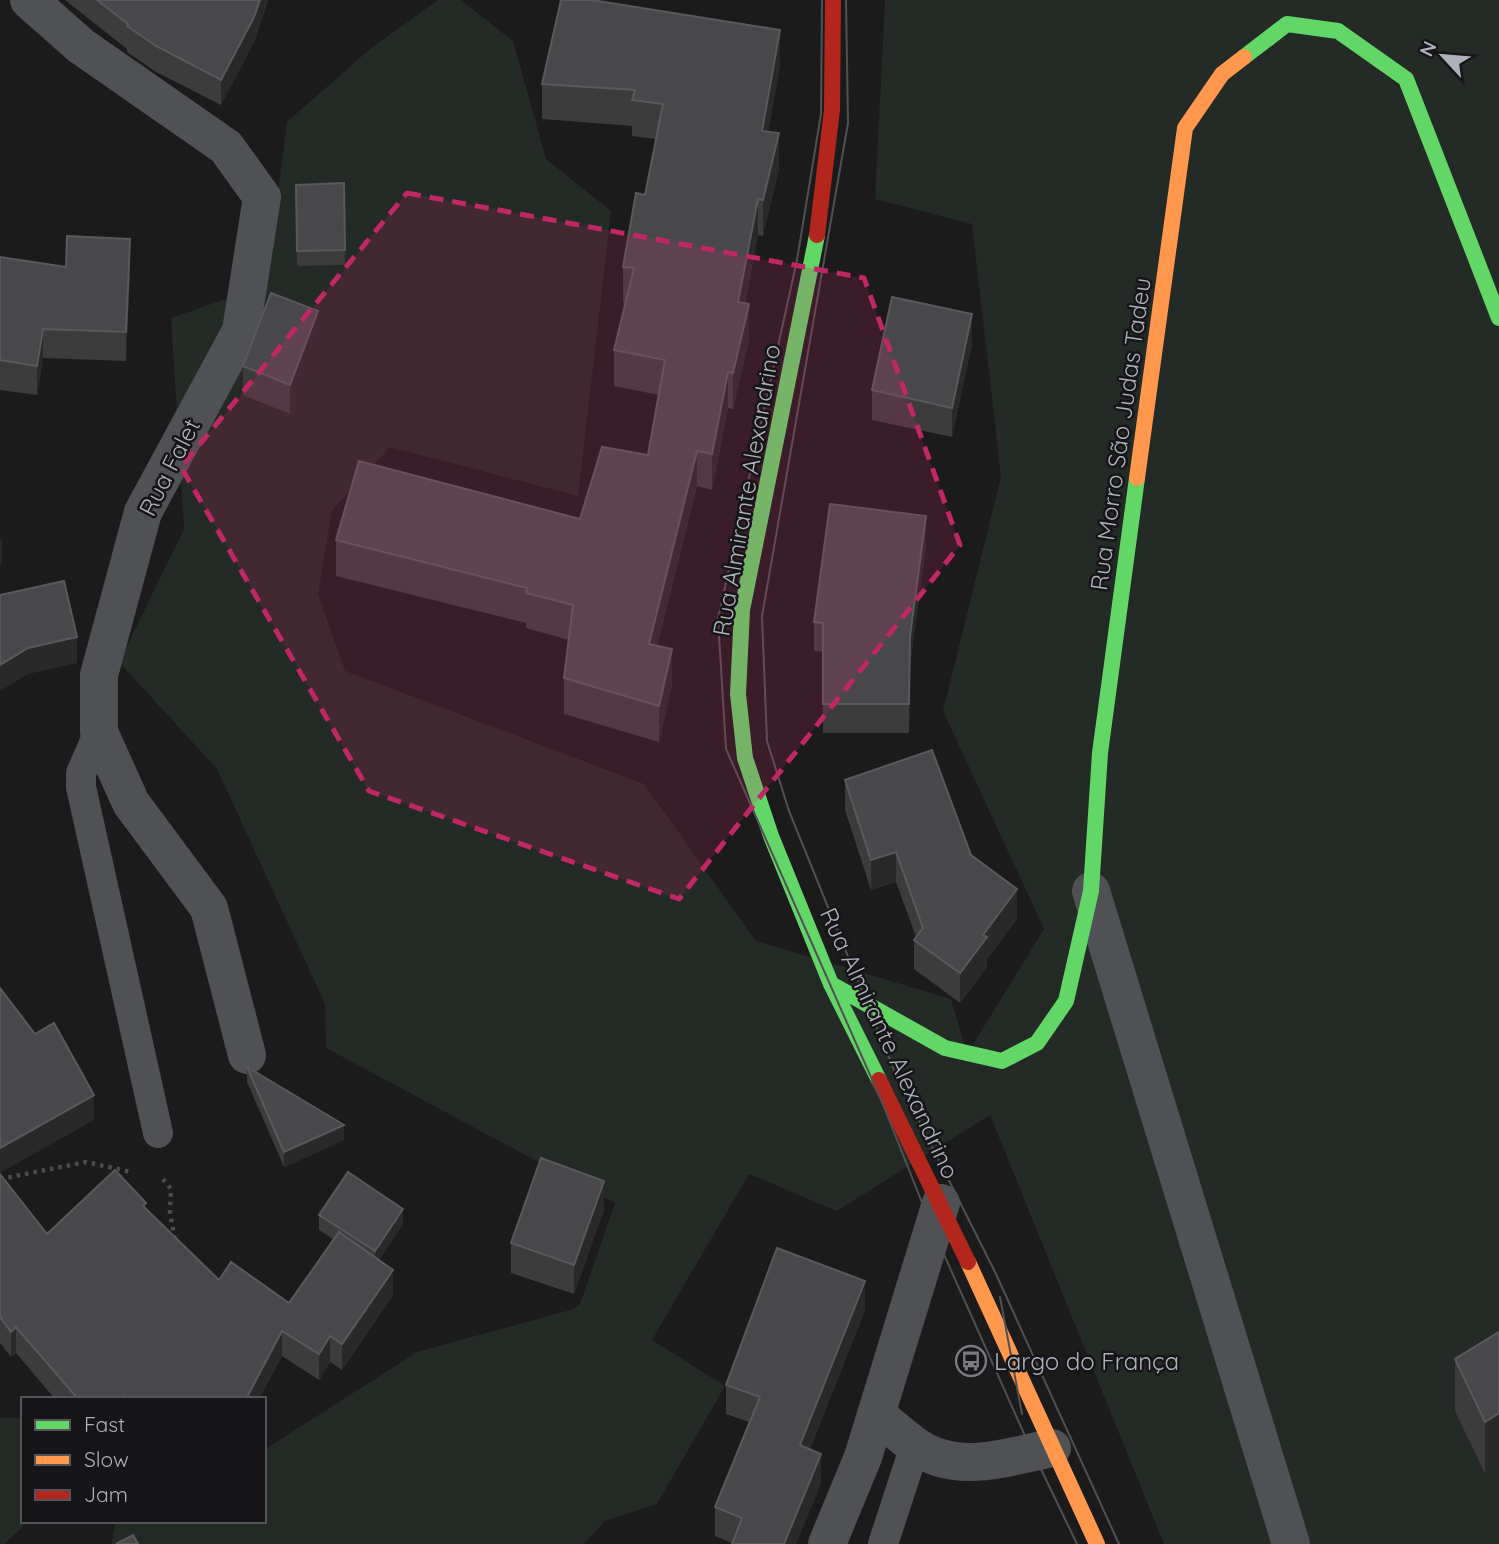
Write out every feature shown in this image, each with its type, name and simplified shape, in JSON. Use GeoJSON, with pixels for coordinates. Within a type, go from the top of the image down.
{"type":"FeatureCollection","features":[{"type":"Feature","properties":{"kind":"street","name":"Rua Falet"},"geometry":{"type":"LineString","coordinates":[[29,0],[81,46],[226,147],[262,197],[241,331],[143,512],[99,676],[99,732],[131,803],[209,908],[247,1055]]}},
{"type":"Feature","properties":{"kind":"street","name":"Rua Almirante Alexandrino"},"geometry":{"type":"LineString","coordinates":[[832,0],[832,110],[817,234],[742,610],[737,694],[745,758],[771,835],[831,984],[941,1203],[1097,1544]]}},
{"type":"Feature","properties":{"kind":"street","name":"Rua Morro São Judas Tadeu"},"geometry":{"type":"LineString","coordinates":[[831,984],[945,1048],[1002,1061],[1037,1043],[1066,1001],[1091,891],[1100,753],[1185,128],[1222,74],[1287,24],[1338,31],[1406,79],[1499,318]]}},
{"type":"Feature","properties":{"kind":"street"},"geometry":{"type":"LineString","coordinates":[[1091,891],[1291,1544]]}},
{"type":"Feature","properties":{"kind":"street"},"geometry":{"type":"LineString","coordinates":[[827,1544],[863,1457],[941,1203]]}},
{"type":"Feature","properties":{"kind":"street"},"geometry":{"type":"LineString","coordinates":[[876,1414],[915,1446],[928,1453],[959,1461],[984,1463],[1052,1448]]}},
{"type":"Feature","properties":{"kind":"lane"},"geometry":{"type":"LineString","coordinates":[[99,732],[81,773],[81,787],[158,1133]]}},
{"type":"Feature","properties":{"kind":"lane"},"geometry":{"type":"LineString","coordinates":[[883,1544],[915,1446]]}},
{"type":"Feature","properties":{"kind":"path"},"geometry":{"type":"LineString","coordinates":[[0,1179],[86,1162],[137,1173]]}},
{"type":"Feature","properties":{"kind":"path"},"geometry":{"type":"LineString","coordinates":[[150,1176],[163,1179],[171,1189],[170,1213],[176,1247]]}},
{"type":"Feature","properties":{"kind":"highlighted area"},"geometry":{"type":"Polygon","coordinates":[[[407,193],[864,278],[960,545],[679,899],[369,791],[181,467],[407,193]]]}},
{"type":"Feature","properties":{"kind":"shaded area"},"geometry":{"type":"Polygon","coordinates":[[[438,0],[461,0],[513,41],[546,159],[611,211],[578,496],[390,447],[332,510],[318,594],[345,671],[644,784],[756,941],[951,999],[967,1054],[1044,929],[943,711],[1001,477],[972,224],[875,199],[885,0],[1499,0],[1499,1544],[1164,1544],[990,1115],[837,1211],[749,1174],[652,1340],[725,1386],[657,1504],[605,1521],[584,1544],[111,1544],[116,1523],[266,1523],[266,1449],[417,1352],[574,1309],[580,1304],[615,1203],[326,1048],[325,1004],[217,769],[119,662],[184,529],[171,318],[266,285],[287,122],[370,49],[438,0]]]}},
{"type":"Feature","properties":{"kind":"shaded area"},"geometry":{"type":"Polygon","coordinates":[[[0,1418],[21,1418],[21,1523],[27,1523],[4,1544],[0,1544],[0,1418]]]}},
{"type":"Feature","properties":{"kind":"building"},"geometry":{"type":"Polygon","coordinates":[[[97,0],[260,0],[221,80],[156,46],[97,0]]]}},
{"type":"Feature","properties":{"kind":"building"},"geometry":{"type":"Polygon","coordinates":[[[561,0],[592,0],[780,30],[762,131],[779,133],[763,200],[758,199],[738,302],[749,304],[733,373],[728,372],[712,454],[697,451],[649,644],[672,649],[659,706],[564,678],[573,605],[526,593],[527,588],[336,540],[359,461],[580,519],[602,447],[648,455],[665,360],[614,350],[634,268],[623,267],[636,193],[645,195],[663,104],[632,100],[635,90],[542,84],[561,0]]]}},
{"type":"Feature","properties":{"kind":"building"},"geometry":{"type":"Polygon","coordinates":[[[344,183],[345,250],[297,251],[296,185],[344,183]]]}},
{"type":"Feature","properties":{"kind":"building"},"geometry":{"type":"Polygon","coordinates":[[[67,236],[130,239],[126,332],[43,329],[37,366],[0,360],[0,257],[66,267],[67,236]]]}},
{"type":"Feature","properties":{"kind":"building"},"geometry":{"type":"Polygon","coordinates":[[[271,293],[318,311],[290,385],[243,366],[271,293]]]}},
{"type":"Feature","properties":{"kind":"building"},"geometry":{"type":"Polygon","coordinates":[[[892,297],[972,314],[952,408],[872,390],[892,297]]]}},
{"type":"Feature","properties":{"kind":"building"},"geometry":{"type":"Polygon","coordinates":[[[830,504],[926,516],[910,636],[909,704],[823,704],[823,623],[814,622],[830,504]]]}},
{"type":"Feature","properties":{"kind":"building"},"geometry":{"type":"Polygon","coordinates":[[[64,581],[77,637],[28,648],[0,665],[0,595],[64,581]]]}},
{"type":"Feature","properties":{"kind":"building"},"geometry":{"type":"Polygon","coordinates":[[[932,750],[971,855],[1017,889],[983,935],[987,937],[960,973],[914,940],[923,928],[896,852],[871,860],[845,780],[932,750]]]}},
{"type":"Feature","properties":{"kind":"building"},"geometry":{"type":"Polygon","coordinates":[[[0,988],[35,1034],[54,1023],[94,1095],[0,1148],[0,988]]]}},
{"type":"Feature","properties":{"kind":"building"},"geometry":{"type":"Polygon","coordinates":[[[247,1067],[344,1125],[284,1152],[247,1067]]]}},
{"type":"Feature","properties":{"kind":"building"},"geometry":{"type":"Polygon","coordinates":[[[541,1158],[604,1181],[574,1265],[511,1243],[541,1158]]]}},
{"type":"Feature","properties":{"kind":"building"},"geometry":{"type":"Polygon","coordinates":[[[115,1170],[146,1203],[143,1206],[219,1280],[231,1262],[289,1303],[339,1232],[393,1270],[342,1344],[330,1336],[319,1354],[282,1331],[247,1397],[76,1397],[16,1327],[11,1332],[0,1317],[0,1174],[47,1234],[115,1170]]]}},
{"type":"Feature","properties":{"kind":"building"},"geometry":{"type":"Polygon","coordinates":[[[348,1172],[403,1209],[375,1251],[319,1215],[348,1172]]]}},
{"type":"Feature","properties":{"kind":"building"},"geometry":{"type":"Polygon","coordinates":[[[777,1248],[865,1281],[800,1445],[821,1454],[784,1544],[732,1544],[742,1518],[715,1507],[760,1397],[726,1385],[777,1248]]]}},
{"type":"Feature","properties":{"kind":"building"},"geometry":{"type":"Polygon","coordinates":[[[1499,1332],[1499,1413],[1485,1422],[1455,1359],[1499,1332]]]}},
{"type":"Feature","properties":{"kind":"building"},"geometry":{"type":"Polygon","coordinates":[[[133,1535],[138,1544],[116,1544],[133,1535]]]}},
{"type":"Feature","properties":{"kind":"tram line"},"geometry":{"type":"LineString","coordinates":[[822,0],[821,114],[797,260],[718,619],[726,749],[882,1102],[933,1230],[1026,1438],[1077,1544]]}},
{"type":"Feature","properties":{"kind":"tram line"},"geometry":{"type":"LineString","coordinates":[[846,0],[848,123],[762,616],[767,741],[789,811],[897,1077],[995,1272],[1119,1544]]}},
{"type":"Feature","properties":{"kind":"tram line"},"geometry":{"type":"LineString","coordinates":[[1000,1297],[1022,1414]]}},
{"type":"Feature","properties":{"kind":"traffic: fast"},"geometry":{"type":"LineString","coordinates":[[1244,57],[1287,24],[1338,31],[1406,79],[1499,318]]}},
{"type":"Feature","properties":{"kind":"traffic: fast"},"geometry":{"type":"LineString","coordinates":[[817,235],[742,610],[738,694],[745,758],[771,836],[831,984],[879,1080]]}},
{"type":"Feature","properties":{"kind":"traffic: fast"},"geometry":{"type":"LineString","coordinates":[[831,984],[945,1048],[1002,1061],[1037,1043],[1066,1001],[1091,891],[1100,753],[1137,478]]}},
{"type":"Feature","properties":{"kind":"traffic: slow"},"geometry":{"type":"LineString","coordinates":[[1137,478],[1185,128],[1222,74],[1244,57]]}},
{"type":"Feature","properties":{"kind":"traffic: slow"},"geometry":{"type":"LineString","coordinates":[[968,1262],[1097,1544]]}},
{"type":"Feature","properties":{"kind":"traffic: jam"},"geometry":{"type":"LineString","coordinates":[[817,235],[832,110],[833,0]]}},
{"type":"Feature","properties":{"kind":"traffic: jam"},"geometry":{"type":"LineString","coordinates":[[879,1080],[968,1262]]}},
{"type":"Feature","properties":{"kind":"place","name":"Largo do França"},"geometry":{"type":"Point","coordinates":[971,1361]}}]}
